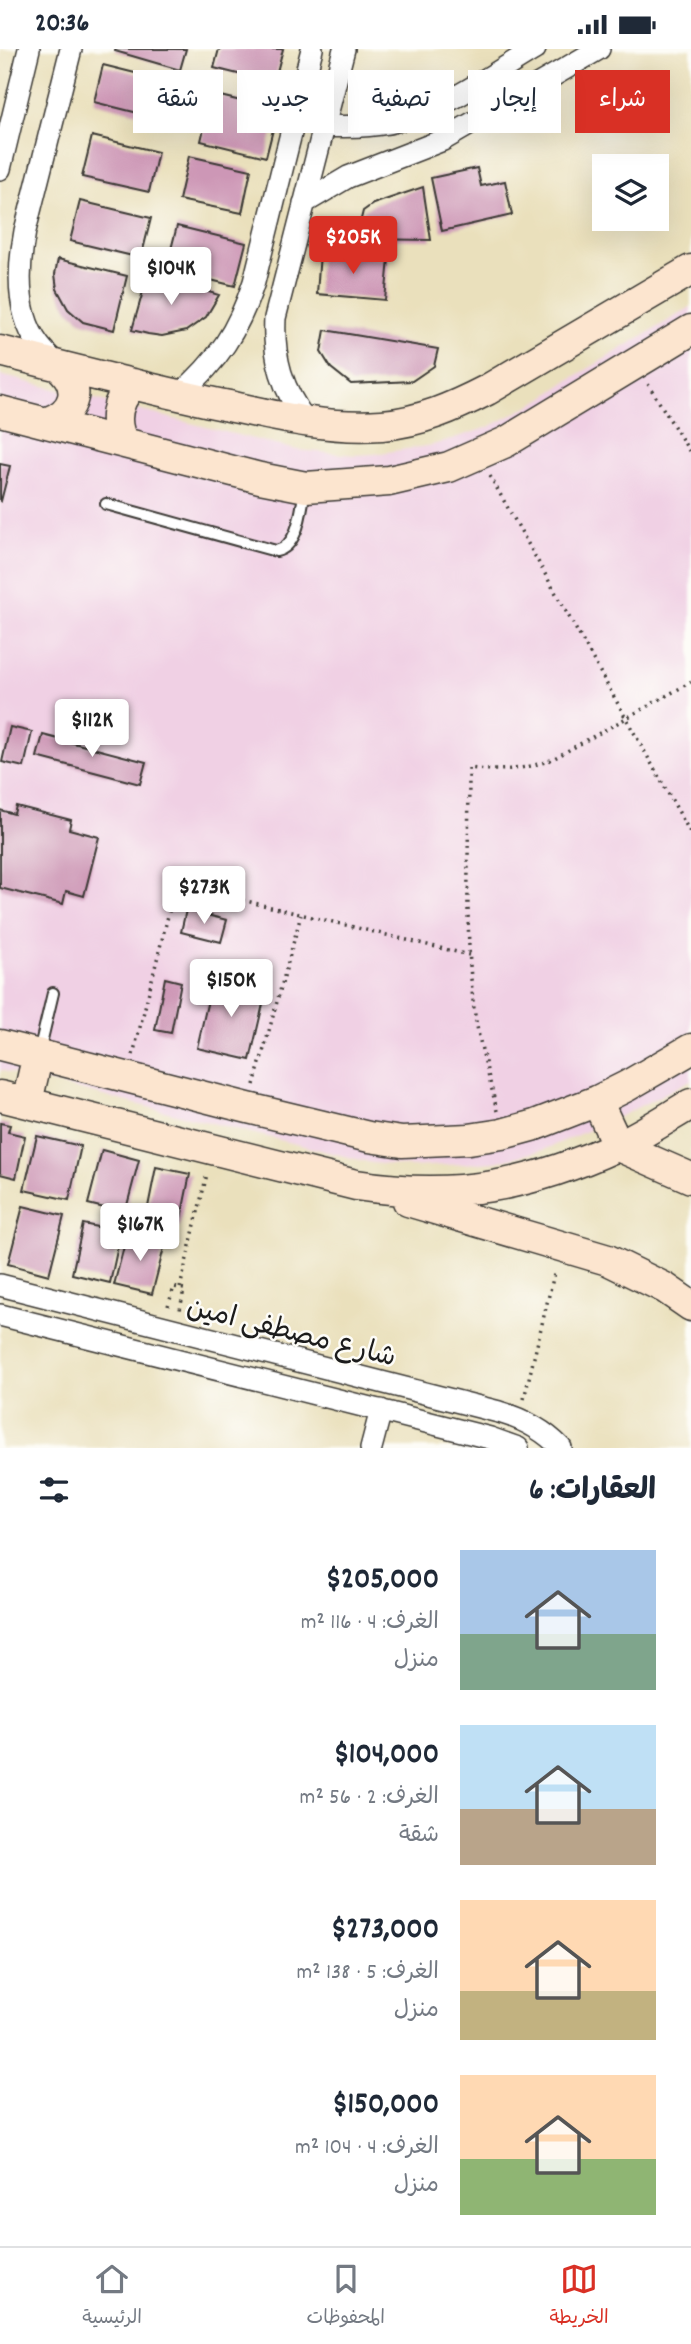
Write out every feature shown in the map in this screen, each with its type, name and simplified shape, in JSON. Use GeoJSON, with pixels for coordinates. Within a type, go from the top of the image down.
{"type":"FeatureCollection","features":[{"type":"Feature","properties":{"kind":"street"},"geometry":{"type":"LineString","coordinates":[[1,153],[29,49]]}},
{"type":"Feature","properties":{"kind":"street"},"geometry":{"type":"LineString","coordinates":[[48,422],[69,409],[73,385],[68,374],[38,344],[10,275],[20,257],[71,49]]}},
{"type":"Feature","properties":{"kind":"street"},"geometry":{"type":"LineString","coordinates":[[179,395],[220,354],[244,310],[254,282],[312,49]]}},
{"type":"Feature","properties":{"kind":"street"},"geometry":{"type":"LineString","coordinates":[[334,88],[344,49]]}},
{"type":"Feature","properties":{"kind":"street"},"geometry":{"type":"LineString","coordinates":[[454,96],[535,49]]}},
{"type":"Feature","properties":{"kind":"street"},"geometry":{"type":"LineString","coordinates":[[304,203],[348,177],[458,132],[599,49]]}},
{"type":"Feature","properties":{"kind":"street"},"geometry":{"type":"LineString","coordinates":[[307,422],[286,391],[279,374],[275,355],[275,318],[322,133]]}},
{"type":"Feature","properties":{"kind":"street"},"geometry":{"type":"LineString","coordinates":[[390,133],[394,157]]}},
{"type":"Feature","properties":{"kind":"street"},"geometry":{"type":"LineString","coordinates":[[0,351],[179,395],[307,422],[347,426],[383,425],[420,419],[454,407],[691,270]]}},
{"type":"Feature","properties":{"kind":"street"},"geometry":{"type":"LineString","coordinates":[[244,310],[275,318]]}},
{"type":"Feature","properties":{"kind":"street"},"geometry":{"type":"LineString","coordinates":[[0,411],[260,478],[306,487],[389,481],[449,467],[506,442],[691,330]]}},
{"type":"Feature","properties":{"kind":"street"},"geometry":{"type":"LineString","coordinates":[[123,442],[116,425],[116,416],[121,398],[133,384]]}},
{"type":"Feature","properties":{"kind":"street"},"geometry":{"type":"LineString","coordinates":[[0,1045],[248,1108],[369,1137],[402,1142],[447,1141],[502,1134],[535,1125],[597,1101],[691,1049]]}},
{"type":"Feature","properties":{"kind":"street"},"geometry":{"type":"LineString","coordinates":[[38,1054],[13,1099],[356,1185],[398,1191],[474,1189],[548,1174],[618,1146],[691,1104]]}},
{"type":"Feature","properties":{"kind":"street"},"geometry":{"type":"LineString","coordinates":[[597,1101],[618,1146],[691,1178]]}},
{"type":"Feature","properties":{"kind":"street"},"geometry":{"type":"LineString","coordinates":[[398,1191],[411,1203],[608,1260],[666,1288],[691,1306]]}},
{"type":"Feature","properties":{"kind":"street","name":"شارع مصطفى امين"},"geometry":{"type":"LineString","coordinates":[[0,1285],[519,1418],[547,1434],[561,1448]]}},
{"type":"Feature","properties":{"kind":"street","name":"شارع مصطفى امين"},"geometry":{"type":"LineString","coordinates":[[0,1315],[491,1438],[518,1448]]}},
{"type":"Feature","properties":{"kind":"street"},"geometry":{"type":"LineString","coordinates":[[371,1448],[381,1411]]}},
{"type":"Feature","properties":{"kind":"lane"},"geometry":{"type":"LineString","coordinates":[[106,504],[276,551],[287,548],[293,539],[306,487]]}},
{"type":"Feature","properties":{"kind":"lane"},"geometry":{"type":"LineString","coordinates":[[38,1054],[53,993]]}},
{"type":"Feature","properties":{"kind":"path"},"geometry":{"type":"LineString","coordinates":[[635,364],[691,454]]}},
{"type":"Feature","properties":{"kind":"path"},"geometry":{"type":"LineString","coordinates":[[478,456],[691,834]]}},
{"type":"Feature","properties":{"kind":"path"},"geometry":{"type":"LineString","coordinates":[[502,1134],[475,1018],[469,955],[469,768],[502,771],[535,766],[566,753],[691,682]]}},
{"type":"Feature","properties":{"kind":"path"},"geometry":{"type":"LineString","coordinates":[[128,1077],[176,884],[469,955]]}},
{"type":"Feature","properties":{"kind":"path"},"geometry":{"type":"LineString","coordinates":[[248,1108],[301,915]]}},
{"type":"Feature","properties":{"kind":"path"},"geometry":{"type":"LineString","coordinates":[[180,1288],[213,1149]]}},
{"type":"Feature","properties":{"kind":"path"},"geometry":{"type":"LineString","coordinates":[[519,1418],[561,1245]]}},
{"type":"Feature","properties":{"kind":"shaded area"},"geometry":{"type":"Polygon","coordinates":[[[691,307],[691,1080],[621,1116],[543,1150],[495,1162],[413,1167],[372,1163],[0,1070],[0,375],[297,450],[375,454],[433,445],[489,427],[542,399],[691,307]]]}},
{"type":"Feature","properties":{"kind":"building"},"geometry":{"type":"Polygon","coordinates":[[[115,49],[186,49],[180,70],[115,49]]]}},
{"type":"Feature","properties":{"kind":"building"},"geometry":{"type":"Polygon","coordinates":[[[219,49],[283,49],[277,70],[237,70],[237,74],[214,68],[219,49]]]}},
{"type":"Feature","properties":{"kind":"building"},"geometry":{"type":"Polygon","coordinates":[[[103,65],[133,72],[133,112],[94,102],[103,65]]]}},
{"type":"Feature","properties":{"kind":"building"},"geometry":{"type":"Polygon","coordinates":[[[223,97],[237,100],[237,133],[272,133],[266,157],[201,141],[203,133],[223,133],[223,97]]]}},
{"type":"Feature","properties":{"kind":"building"},"geometry":{"type":"Polygon","coordinates":[[[92,136],[158,152],[149,192],[82,177],[92,136]]]}},
{"type":"Feature","properties":{"kind":"building"},"geometry":{"type":"Polygon","coordinates":[[[189,156],[251,170],[242,213],[179,200],[189,156]]]}},
{"type":"Feature","properties":{"kind":"building"},"geometry":{"type":"Polygon","coordinates":[[[477,168],[481,186],[505,181],[512,215],[442,231],[431,178],[477,168]]]}},
{"type":"Feature","properties":{"kind":"building"},"geometry":{"type":"Polygon","coordinates":[[[423,187],[431,240],[360,239],[359,227],[363,211],[373,204],[423,187]]]}},
{"type":"Feature","properties":{"kind":"building"},"geometry":{"type":"Polygon","coordinates":[[[80,201],[151,218],[141,258],[70,241],[80,201]]]}},
{"type":"Feature","properties":{"kind":"building"},"geometry":{"type":"Polygon","coordinates":[[[177,226],[246,243],[235,286],[166,269],[177,226]]]}},
{"type":"Feature","properties":{"kind":"building"},"geometry":{"type":"Polygon","coordinates":[[[320,253],[389,259],[385,300],[317,294],[320,253]]]}},
{"type":"Feature","properties":{"kind":"building"},"geometry":{"type":"Polygon","coordinates":[[[58,259],[127,276],[114,330],[83,322],[68,309],[57,289],[55,274],[58,259]]]}},
{"type":"Feature","properties":{"kind":"building"},"geometry":{"type":"Polygon","coordinates":[[[148,274],[219,295],[206,317],[186,331],[162,336],[132,330],[148,274]]]}},
{"type":"Feature","properties":{"kind":"building"},"geometry":{"type":"Polygon","coordinates":[[[325,330],[438,349],[434,366],[412,381],[351,384],[331,368],[321,352],[325,330]]]}},
{"type":"Feature","properties":{"kind":"building"},"geometry":{"type":"Polygon","coordinates":[[[0,464],[10,466],[1,501],[0,500],[0,464]]]}},
{"type":"Feature","properties":{"kind":"building"},"geometry":{"type":"Polygon","coordinates":[[[10,727],[32,732],[24,767],[2,762],[10,727]]]}},
{"type":"Feature","properties":{"kind":"building"},"geometry":{"type":"Polygon","coordinates":[[[43,735],[146,762],[140,784],[37,757],[43,735]]]}},
{"type":"Feature","properties":{"kind":"building"},"geometry":{"type":"Polygon","coordinates":[[[16,806],[71,820],[69,829],[99,837],[84,896],[66,891],[63,904],[0,888],[0,810],[14,814],[16,806]]]}},
{"type":"Feature","properties":{"kind":"building"},"geometry":{"type":"Polygon","coordinates":[[[186,910],[227,920],[221,942],[181,932],[186,910]]]}},
{"type":"Feature","properties":{"kind":"building"},"geometry":{"type":"Polygon","coordinates":[[[165,978],[181,982],[171,1033],[155,1030],[165,978]]]}},
{"type":"Feature","properties":{"kind":"building"},"geometry":{"type":"Polygon","coordinates":[[[213,978],[266,991],[250,1060],[197,1048],[213,978]]]}},
{"type":"Feature","properties":{"kind":"building"},"geometry":{"type":"Polygon","coordinates":[[[0,1123],[10,1125],[8,1132],[25,1136],[16,1178],[0,1174],[0,1123]]]}},
{"type":"Feature","properties":{"kind":"building"},"geometry":{"type":"Polygon","coordinates":[[[37,1136],[81,1146],[69,1200],[24,1190],[37,1136]]]}},
{"type":"Feature","properties":{"kind":"building"},"geometry":{"type":"Polygon","coordinates":[[[102,1150],[139,1160],[125,1213],[88,1204],[102,1150]]]}},
{"type":"Feature","properties":{"kind":"building"},"geometry":{"type":"Polygon","coordinates":[[[156,1167],[190,1174],[179,1228],[145,1222],[156,1167]]]}},
{"type":"Feature","properties":{"kind":"building"},"geometry":{"type":"Polygon","coordinates":[[[23,1206],[64,1216],[49,1275],[8,1264],[23,1206]]]}},
{"type":"Feature","properties":{"kind":"building"},"geometry":{"type":"Polygon","coordinates":[[[83,1224],[121,1232],[110,1283],[72,1274],[83,1224]]]}},
{"type":"Feature","properties":{"kind":"building"},"geometry":{"type":"Polygon","coordinates":[[[128,1231],[166,1240],[152,1294],[114,1285],[128,1231]]]}}]}
